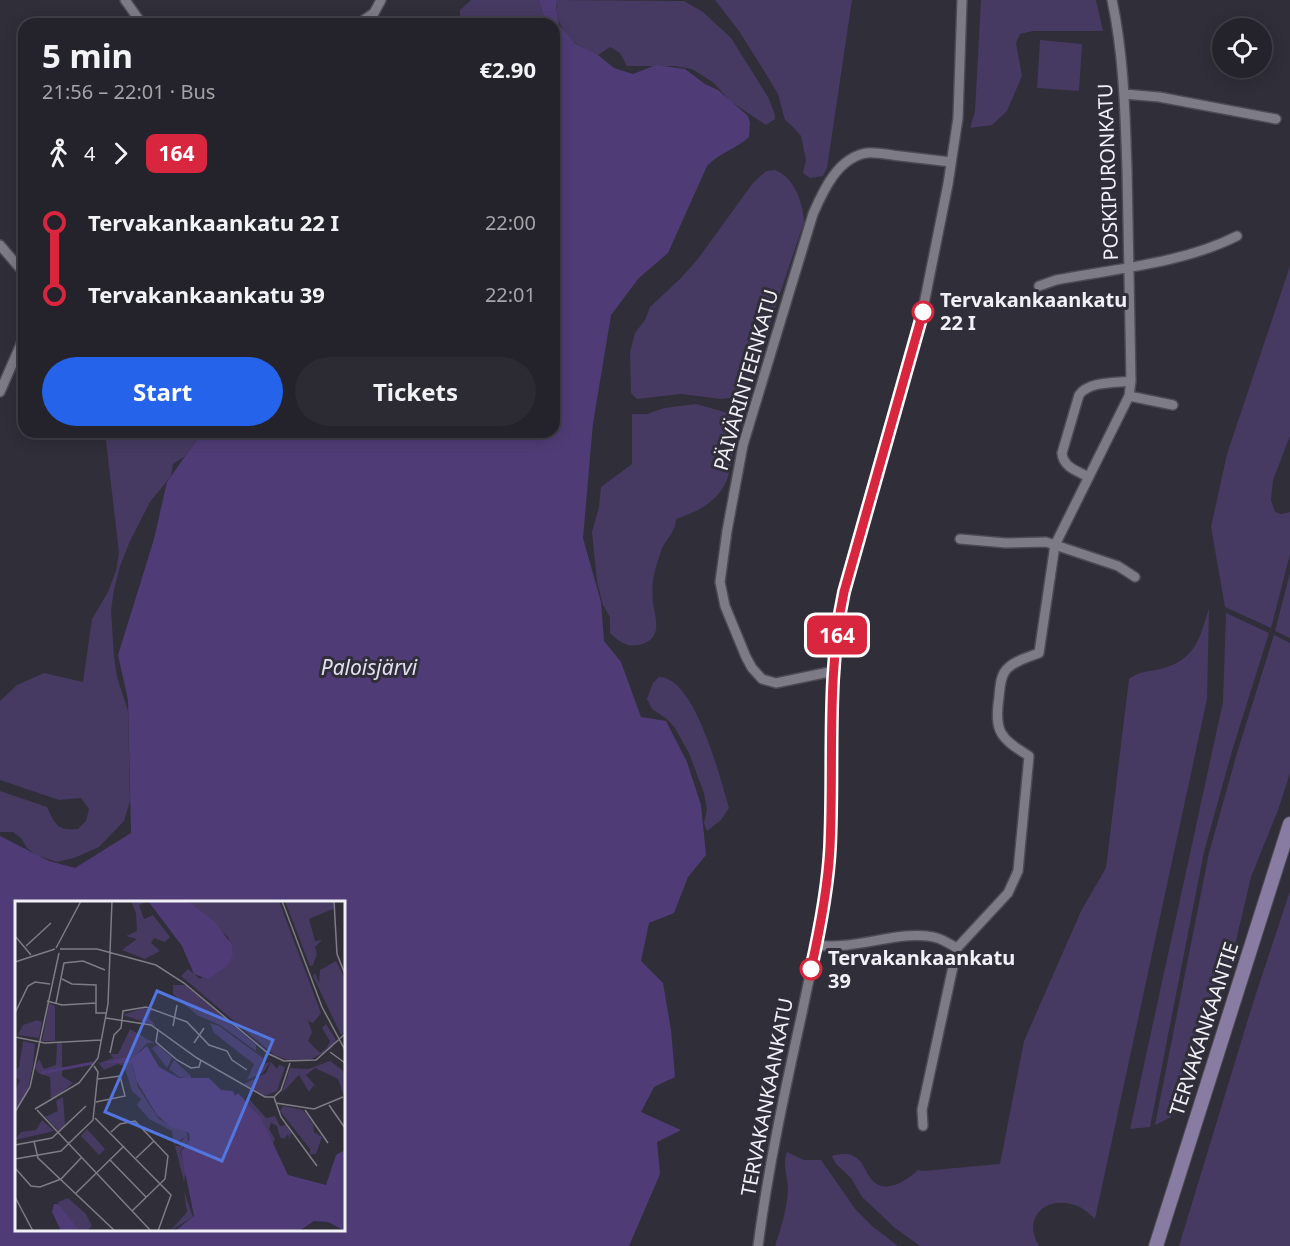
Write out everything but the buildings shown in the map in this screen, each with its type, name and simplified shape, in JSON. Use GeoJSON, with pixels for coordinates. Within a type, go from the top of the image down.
{"type":"FeatureCollection","features":[{"type":"Feature","properties":{"kind":"street"},"geometry":{"type":"LineString","coordinates":[[125,0],[138,18]]}},
{"type":"Feature","properties":{"kind":"street"},"geometry":{"type":"LineString","coordinates":[[367,18],[374,13],[381,0]]}},
{"type":"Feature","properties":{"kind":"street","name":"TERVAKANKAANKATU"},"geometry":{"type":"LineString","coordinates":[[758,1246],[787,1084],[825,895],[830,846],[834,671],[838,620],[923,309],[958,118],[963,0]]}},
{"type":"Feature","properties":{"kind":"street","name":"POSKIPURONKATU"},"geometry":{"type":"LineString","coordinates":[[957,948],[1008,893],[1018,871],[1029,756],[1005,740],[999,730],[996,716],[1001,682],[1005,670],[1039,653],[1055,545],[1129,396],[1131,381],[1130,266],[1124,94],[1117,22],[1112,0]]}},
{"type":"Feature","properties":{"kind":"street"},"geometry":{"type":"LineString","coordinates":[[1124,94],[1159,97],[1276,119]]}},
{"type":"Feature","properties":{"kind":"street","name":"PÄIVÄRINTEENKATU"},"geometry":{"type":"LineString","coordinates":[[834,671],[776,683],[762,679],[752,668],[725,606],[721,593],[721,571],[743,445],[813,214],[823,191],[842,167],[854,157],[862,154],[877,153],[951,162]]}},
{"type":"Feature","properties":{"kind":"street"},"geometry":{"type":"LineString","coordinates":[[1040,286],[1056,280],[1167,259],[1220,245],[1237,236]]}},
{"type":"Feature","properties":{"kind":"street"},"geometry":{"type":"LineString","coordinates":[[0,245],[18,266]]}},
{"type":"Feature","properties":{"kind":"street"},"geometry":{"type":"LineString","coordinates":[[0,392],[18,352]]}},
{"type":"Feature","properties":{"kind":"street"},"geometry":{"type":"LineString","coordinates":[[1089,477],[1066,465],[1062,460],[1079,394],[1090,386],[1131,381]]}},
{"type":"Feature","properties":{"kind":"street"},"geometry":{"type":"LineString","coordinates":[[1129,396],[1173,405]]}},
{"type":"Feature","properties":{"kind":"street"},"geometry":{"type":"LineString","coordinates":[[960,539],[1006,543],[1046,542],[1118,566],[1135,577]]}},
{"type":"Feature","properties":{"kind":"street","name":"TERVAKANKAANTIE"},"geometry":{"type":"LineString","coordinates":[[1156,1246],[1290,824]]}},
{"type":"Feature","properties":{"kind":"street"},"geometry":{"type":"LineString","coordinates":[[816,945],[842,947],[923,936],[937,938],[957,948],[922,1110],[923,1126]]}},
{"type":"Feature","properties":{"kind":"shaded area"},"geometry":{"type":"Polygon","coordinates":[[[471,0],[539,0],[544,18],[460,18],[460,10],[471,0]]]}},
{"type":"Feature","properties":{"kind":"shaded area"},"geometry":{"type":"Polygon","coordinates":[[[557,0],[684,1],[703,12],[731,38],[768,97],[775,119],[766,125],[730,101],[714,83],[692,69],[675,66],[627,66],[620,53],[610,47],[598,55],[581,47],[567,35],[560,23],[560,18],[558,18],[557,0]]]}},
{"type":"Feature","properties":{"kind":"shaded area"},"geometry":{"type":"Polygon","coordinates":[[[715,0],[852,0],[827,168],[823,176],[810,178],[803,173],[806,160],[801,136],[785,120],[778,94],[739,31],[715,0]]]}},
{"type":"Feature","properties":{"kind":"shaded area"},"geometry":{"type":"Polygon","coordinates":[[[981,0],[1096,0],[1103,31],[1033,31],[1020,34],[1016,43],[1022,76],[1007,111],[992,125],[970,128],[975,112],[981,0]]]}},
{"type":"Feature","properties":{"kind":"shaded area"},"geometry":{"type":"Polygon","coordinates":[[[1040,40],[1082,44],[1079,91],[1037,88],[1040,40]]]}},
{"type":"Feature","properties":{"kind":"shaded area"},"geometry":{"type":"Polygon","coordinates":[[[775,170],[787,178],[796,191],[802,206],[804,222],[752,377],[738,397],[721,399],[681,394],[637,399],[631,393],[630,352],[635,333],[645,320],[650,307],[697,260],[753,183],[766,171],[775,170]]]}},
{"type":"Feature","properties":{"kind":"shaded area"},"geometry":{"type":"Polygon","coordinates":[[[1290,266],[1290,436],[1273,480],[1271,500],[1275,512],[1281,514],[1290,512],[1290,554],[1271,628],[1225,607],[1211,527],[1227,454],[1290,266]]]}},
{"type":"Feature","properties":{"kind":"shaded area"},"geometry":{"type":"Polygon","coordinates":[[[696,404],[728,413],[735,420],[730,470],[719,494],[695,512],[676,519],[673,531],[662,548],[653,578],[655,634],[647,642],[639,645],[626,644],[610,633],[610,617],[603,605],[597,581],[592,532],[599,507],[601,487],[632,464],[632,414],[647,414],[664,408],[696,404]]]}},
{"type":"Feature","properties":{"kind":"shaded area"},"geometry":{"type":"Polygon","coordinates":[[[106,438],[198,438],[184,457],[173,464],[171,476],[150,502],[130,541],[114,590],[111,610],[114,656],[117,677],[128,711],[130,801],[124,821],[99,847],[74,858],[57,862],[36,855],[13,832],[0,832],[0,791],[47,807],[55,822],[65,829],[78,829],[86,821],[89,809],[81,798],[59,800],[0,780],[0,701],[17,685],[44,673],[83,682],[92,619],[108,592],[116,571],[119,553],[106,438]]]}},
{"type":"Feature","properties":{"kind":"shaded area"},"geometry":{"type":"Polygon","coordinates":[[[1290,573],[1290,638],[1275,631],[1290,573]]]}},
{"type":"Feature","properties":{"kind":"shaded area"},"geometry":{"type":"Polygon","coordinates":[[[1209,608],[1207,699],[1095,1219],[1075,1205],[1052,1204],[1038,1213],[1034,1220],[1033,1228],[1039,1246],[920,1246],[895,1228],[862,1197],[851,1178],[836,1164],[832,1156],[852,1155],[860,1161],[869,1176],[880,1186],[900,1183],[918,1170],[1000,1164],[1024,1041],[1082,909],[1106,868],[1129,679],[1140,673],[1172,665],[1189,654],[1199,638],[1209,608]]]}},
{"type":"Feature","properties":{"kind":"shaded area"},"geometry":{"type":"Polygon","coordinates":[[[1226,613],[1269,633],[1232,751],[1204,852],[1150,1127],[1130,1129],[1223,702],[1226,613]]]}},
{"type":"Feature","properties":{"kind":"shaded area"},"geometry":{"type":"Polygon","coordinates":[[[1274,635],[1290,643],[1290,773],[1251,877],[1235,945],[1184,1104],[1171,1117],[1155,1125],[1209,853],[1274,635]]]}},
{"type":"Feature","properties":{"kind":"shaded area"},"geometry":{"type":"Polygon","coordinates":[[[659,677],[672,681],[684,693],[695,711],[720,776],[729,808],[721,820],[707,831],[704,823],[707,810],[704,793],[689,753],[675,728],[667,719],[652,709],[647,699],[653,683],[659,677]]]}},
{"type":"Feature","properties":{"kind":"shaded area"},"geometry":{"type":"Polygon","coordinates":[[[1290,891],[1290,1246],[1179,1246],[1252,1006],[1290,891]]]}},
{"type":"Feature","properties":{"kind":"shaded area"},"geometry":{"type":"Polygon","coordinates":[[[787,1152],[804,1160],[821,1160],[856,1210],[898,1246],[775,1246],[787,1197],[785,1161],[787,1152]]]}},
{"type":"Feature","properties":{"kind":"water","name":"Paloisjärvi"},"geometry":{"type":"Polygon","coordinates":[[[539,0],[557,0],[558,18],[544,18],[539,0]]]}},
{"type":"Feature","properties":{"kind":"water","name":"Paloisjärvi"},"geometry":{"type":"Polygon","coordinates":[[[560,26],[576,44],[598,55],[614,68],[633,74],[656,65],[685,69],[705,84],[718,90],[748,116],[749,137],[707,166],[668,253],[639,278],[611,315],[593,423],[583,538],[601,602],[604,641],[621,662],[641,717],[666,721],[687,762],[701,805],[706,855],[688,877],[674,913],[649,923],[641,961],[663,983],[671,1030],[675,1077],[654,1087],[641,1112],[681,1130],[657,1142],[660,1174],[629,1246],[0,1246],[0,836],[49,861],[75,868],[131,833],[128,700],[118,655],[154,539],[167,482],[198,438],[560,438],[560,26]]]}},
{"type":"Feature","properties":{"kind":"bus line","name":"164"},"geometry":{"type":"LineString","coordinates":[[811,969],[825,895],[830,846],[834,671],[838,620],[923,312]]}},
{"type":"Feature","properties":{"kind":"place","name":"Tervakankaankatu 22 I"},"geometry":{"type":"Point","coordinates":[923,312]}},
{"type":"Feature","properties":{"kind":"place","name":"Tervakankaankatu 39"},"geometry":{"type":"Point","coordinates":[811,969]}}]}
